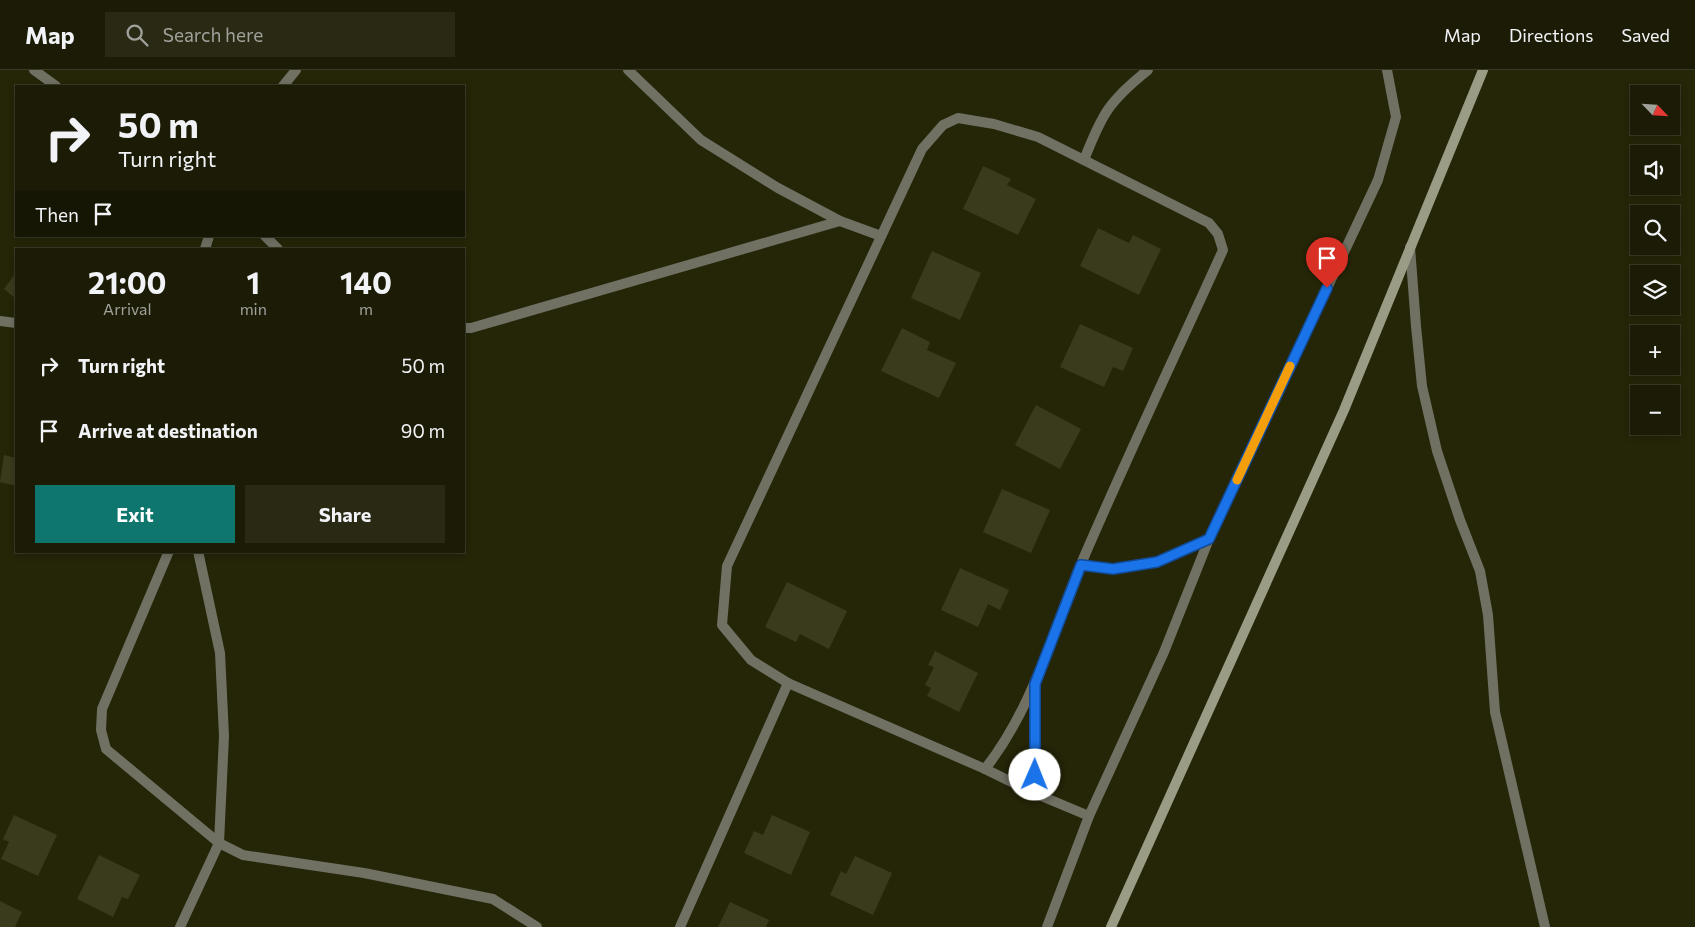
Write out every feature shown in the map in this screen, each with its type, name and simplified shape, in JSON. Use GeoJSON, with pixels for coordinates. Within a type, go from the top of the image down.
{"type":"FeatureCollection","features":[{"type":"Feature","properties":{"kind":"street"},"geometry":{"type":"LineString","coordinates":[[34,70],[55,85]]}},
{"type":"Feature","properties":{"kind":"street"},"geometry":{"type":"LineString","coordinates":[[284,85],[296,70]]}},
{"type":"Feature","properties":{"kind":"street"},"geometry":{"type":"LineString","coordinates":[[628,70],[701,140],[778,188],[840,221],[881,236]]}},
{"type":"Feature","properties":{"kind":"street"},"geometry":{"type":"LineString","coordinates":[[1084,160],[1099,121],[1119,93],[1148,70]]}},
{"type":"Feature","properties":{"kind":"street"},"geometry":{"type":"LineString","coordinates":[[1047,927],[1089,816],[1164,652],[1209,539],[1378,180],[1396,117],[1387,70]]}},
{"type":"Feature","properties":{"kind":"street"},"geometry":{"type":"LineString","coordinates":[[1111,927],[1340,419],[1483,70]]}},
{"type":"Feature","properties":{"kind":"street"},"geometry":{"type":"LineString","coordinates":[[985,769],[1000,750],[1035,684],[1081,565],[1223,250],[1218,234],[1209,224],[1038,137],[994,124],[958,118],[943,125],[922,149],[727,566],[722,625],[751,660],[788,683],[1089,816]]}},
{"type":"Feature","properties":{"kind":"street"},"geometry":{"type":"LineString","coordinates":[[465,328],[472,328],[565,302],[840,221]]}},
{"type":"Feature","properties":{"kind":"street"},"geometry":{"type":"LineString","coordinates":[[265,237],[277,248]]}},
{"type":"Feature","properties":{"kind":"street"},"geometry":{"type":"LineString","coordinates":[[1410,245],[1422,386],[1437,451],[1460,520],[1480,571],[1488,615],[1495,712],[1545,927]]}},
{"type":"Feature","properties":{"kind":"street"},"geometry":{"type":"LineString","coordinates":[[0,321],[15,323]]}},
{"type":"Feature","properties":{"kind":"street"},"geometry":{"type":"LineString","coordinates":[[1081,565],[1113,569],[1157,562],[1209,539]]}},
{"type":"Feature","properties":{"kind":"street"},"geometry":{"type":"LineString","coordinates":[[169,553],[102,709],[101,730],[106,749],[219,843],[243,855],[364,873],[493,899],[536,927]]}},
{"type":"Feature","properties":{"kind":"street"},"geometry":{"type":"LineString","coordinates":[[180,927],[219,843],[224,736],[220,653],[198,553]]}},
{"type":"Feature","properties":{"kind":"street"},"geometry":{"type":"LineString","coordinates":[[680,927],[788,683]]}},
{"type":"Feature","properties":{"kind":"street"},"geometry":{"type":"LineString","coordinates":[[1034,793],[1035,684]]}},
{"type":"Feature","properties":{"kind":"building"},"geometry":{"type":"Polygon","coordinates":[[[983,166],[1011,179],[1007,185],[1036,199],[1018,235],[963,209],[983,166]]]}},
{"type":"Feature","properties":{"kind":"building"},"geometry":{"type":"Polygon","coordinates":[[[1098,228],[1129,243],[1133,235],[1161,249],[1139,295],[1080,266],[1098,228]]]}},
{"type":"Feature","properties":{"kind":"building"},"geometry":{"type":"Polygon","coordinates":[[[932,251],[981,273],[960,320],[911,298],[932,251]]]}},
{"type":"Feature","properties":{"kind":"building"},"geometry":{"type":"Polygon","coordinates":[[[15,274],[15,298],[4,289],[15,274]]]}},
{"type":"Feature","properties":{"kind":"building"},"geometry":{"type":"Polygon","coordinates":[[[1080,324],[1133,348],[1123,371],[1113,367],[1104,387],[1060,367],[1080,324]]]}},
{"type":"Feature","properties":{"kind":"building"},"geometry":{"type":"Polygon","coordinates":[[[902,328],[930,342],[927,350],[956,363],[939,398],[881,371],[902,328]]]}},
{"type":"Feature","properties":{"kind":"building"},"geometry":{"type":"Polygon","coordinates":[[[1036,405],[1081,429],[1060,469],[1015,445],[1036,405]]]}},
{"type":"Feature","properties":{"kind":"building"},"geometry":{"type":"Polygon","coordinates":[[[4,455],[15,458],[15,486],[0,482],[4,455]]]}},
{"type":"Feature","properties":{"kind":"building"},"geometry":{"type":"Polygon","coordinates":[[[1002,489],[1050,510],[1031,553],[983,532],[1002,489]]]}},
{"type":"Feature","properties":{"kind":"building"},"geometry":{"type":"Polygon","coordinates":[[[960,568],[1009,590],[1000,610],[988,604],[978,627],[941,610],[960,568]]]}},
{"type":"Feature","properties":{"kind":"building"},"geometry":{"type":"Polygon","coordinates":[[[787,582],[847,611],[829,649],[800,634],[796,642],[765,627],[787,582]]]}},
{"type":"Feature","properties":{"kind":"building"},"geometry":{"type":"Polygon","coordinates":[[[935,651],[978,673],[959,712],[927,696],[931,688],[925,685],[934,667],[928,665],[935,651]]]}},
{"type":"Feature","properties":{"kind":"building"},"geometry":{"type":"Polygon","coordinates":[[[14,815],[57,835],[38,876],[1,859],[9,842],[3,839],[14,815]]]}},
{"type":"Feature","properties":{"kind":"building"},"geometry":{"type":"Polygon","coordinates":[[[772,815],[810,832],[791,875],[744,853],[754,831],[763,835],[772,815]]]}},
{"type":"Feature","properties":{"kind":"building"},"geometry":{"type":"Polygon","coordinates":[[[99,855],[140,875],[128,899],[122,897],[113,917],[77,899],[99,855]]]}},
{"type":"Feature","properties":{"kind":"building"},"geometry":{"type":"Polygon","coordinates":[[[855,856],[892,873],[873,915],[830,895],[841,871],[846,874],[855,856]]]}},
{"type":"Feature","properties":{"kind":"building"},"geometry":{"type":"Polygon","coordinates":[[[0,901],[22,912],[15,927],[0,927],[0,901]]]}},
{"type":"Feature","properties":{"kind":"building"},"geometry":{"type":"Polygon","coordinates":[[[730,902],[769,920],[766,927],[718,927],[730,902]]]}},
{"type":"Feature","properties":{"kind":"slow traffic"},"geometry":{"type":"LineString","coordinates":[[1237,480],[1290,366]]}},
{"type":"Feature","properties":{"kind":"route"},"geometry":{"type":"LineString","coordinates":[[1035,775],[1035,684],[1081,565],[1113,569],[1157,562],[1209,539],[1327,288]]}}]}
